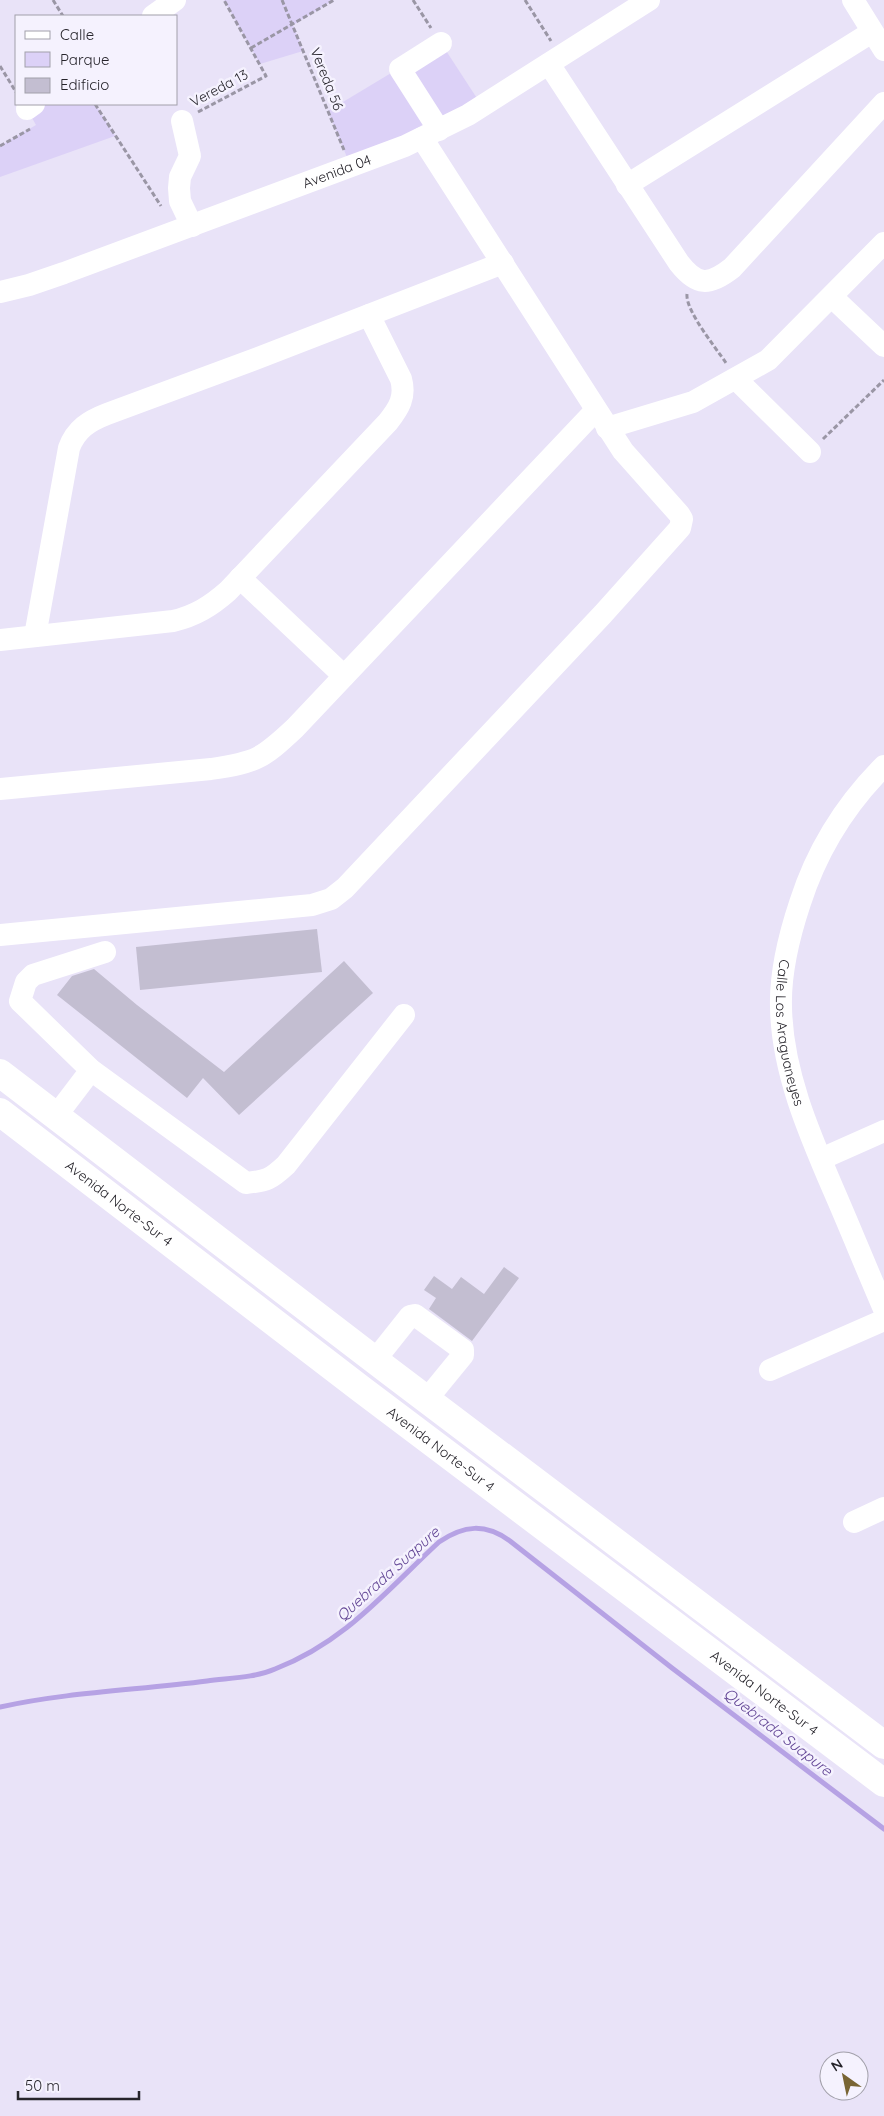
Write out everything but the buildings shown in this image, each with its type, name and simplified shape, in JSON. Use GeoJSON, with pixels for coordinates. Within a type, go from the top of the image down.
{"type":"FeatureCollection","features":[{"type":"Feature","properties":{"kind":"main road"},"geometry":{"type":"LineString","coordinates":[[0,1073],[375,1360],[884,1745]]}},
{"type":"Feature","properties":{"kind":"main road","name":"Avenida Norte-Sur 4"},"geometry":{"type":"LineString","coordinates":[[6,1121],[884,1783]]}},
{"type":"Feature","properties":{"kind":"street"},"geometry":{"type":"LineString","coordinates":[[154,15],[175,0]]}},
{"type":"Feature","properties":{"kind":"street","name":"Avenida 04"},"geometry":{"type":"LineString","coordinates":[[0,292],[29,285],[184,229],[350,167],[430,134],[468,115],[649,0]]}},
{"type":"Feature","properties":{"kind":"street"},"geometry":{"type":"LineString","coordinates":[[627,185],[878,41],[853,0]]}},
{"type":"Feature","properties":{"kind":"street"},"geometry":{"type":"LineString","coordinates":[[0,935],[312,905],[324,902],[338,895],[590,629],[680,528],[682,519],[679,514],[632,463],[601,419],[503,263],[430,134],[400,69],[441,43]]}},
{"type":"Feature","properties":{"kind":"street"},"geometry":{"type":"LineString","coordinates":[[555,60],[627,185],[679,263],[694,279],[710,281],[732,268],[884,103]]}},
{"type":"Feature","properties":{"kind":"street"},"geometry":{"type":"LineString","coordinates":[[182,121],[190,156],[180,177],[179,188],[184,229]]}},
{"type":"Feature","properties":{"kind":"street"},"geometry":{"type":"LineString","coordinates":[[0,789],[211,769],[253,761],[278,744],[601,419],[693,402],[768,360],[884,243]]}},
{"type":"Feature","properties":{"kind":"street"},"geometry":{"type":"LineString","coordinates":[[35,636],[69,448],[72,440],[84,426],[107,414],[503,263]]}},
{"type":"Feature","properties":{"kind":"street"},"geometry":{"type":"LineString","coordinates":[[832,297],[884,346]]}},
{"type":"Feature","properties":{"kind":"street"},"geometry":{"type":"LineString","coordinates":[[0,640],[173,621],[188,618],[216,602],[388,422],[398,409],[403,398],[404,388],[369,315]]}},
{"type":"Feature","properties":{"kind":"street"},"geometry":{"type":"LineString","coordinates":[[736,379],[810,452]]}},
{"type":"Feature","properties":{"kind":"street"},"geometry":{"type":"LineString","coordinates":[[240,578],[344,676]]}},
{"type":"Feature","properties":{"kind":"street","name":"Calle Los Araguaneyes"},"geometry":{"type":"LineString","coordinates":[[884,766],[846,810],[820,851],[797,912],[784,966],[781,1007],[787,1054],[794,1085],[821,1160],[884,1309]]}},
{"type":"Feature","properties":{"kind":"street"},"geometry":{"type":"LineString","coordinates":[[106,952],[33,975],[26,982],[20,1001],[91,1070],[246,1182],[264,1182],[271,1179],[286,1165],[404,1015]]}},
{"type":"Feature","properties":{"kind":"street"},"geometry":{"type":"LineString","coordinates":[[56,1116],[91,1070]]}},
{"type":"Feature","properties":{"kind":"street"},"geometry":{"type":"LineString","coordinates":[[821,1160],[884,1131]]}},
{"type":"Feature","properties":{"kind":"street"},"geometry":{"type":"LineString","coordinates":[[375,1360],[410,1316],[415,1314],[463,1350],[463,1355],[427,1399]]}},
{"type":"Feature","properties":{"kind":"street"},"geometry":{"type":"LineString","coordinates":[[770,1370],[884,1320]]}},
{"type":"Feature","properties":{"kind":"street"},"geometry":{"type":"LineString","coordinates":[[854,1522],[884,1508]]}},
{"type":"Feature","properties":{"kind":"path"},"geometry":{"type":"LineString","coordinates":[[53,0],[62,15]]}},
{"type":"Feature","properties":{"kind":"path"},"geometry":{"type":"LineString","coordinates":[[224,0],[251,48]]}},
{"type":"Feature","properties":{"kind":"path","name":"Vereda 56"},"geometry":{"type":"LineString","coordinates":[[282,0],[350,167]]}},
{"type":"Feature","properties":{"kind":"path","name":"Vereda 13"},"geometry":{"type":"LineString","coordinates":[[182,121],[266,76],[251,48],[334,0]]}},
{"type":"Feature","properties":{"kind":"path"},"geometry":{"type":"LineString","coordinates":[[413,0],[441,43]]}},
{"type":"Feature","properties":{"kind":"path"},"geometry":{"type":"LineString","coordinates":[[525,0],[555,60]]}},
{"type":"Feature","properties":{"kind":"path"},"geometry":{"type":"LineString","coordinates":[[0,66],[15,86]]}},
{"type":"Feature","properties":{"kind":"path"},"geometry":{"type":"LineString","coordinates":[[0,146],[36,125],[28,105]]}},
{"type":"Feature","properties":{"kind":"path"},"geometry":{"type":"LineString","coordinates":[[96,105],[184,229]]}},
{"type":"Feature","properties":{"kind":"path"},"geometry":{"type":"LineString","coordinates":[[694,279],[687,294],[689,306],[736,379]]}},
{"type":"Feature","properties":{"kind":"path"},"geometry":{"type":"LineString","coordinates":[[810,452],[884,380]]}},
{"type":"Feature","properties":{"kind":"green space"},"geometry":{"type":"Polygon","coordinates":[[[224,0],[334,0],[293,25],[303,51],[260,64],[224,0]]]}},
{"type":"Feature","properties":{"kind":"green space"},"geometry":{"type":"Polygon","coordinates":[[[441,43],[482,106],[351,167],[328,111],[441,43]]]}},
{"type":"Feature","properties":{"kind":"green space"},"geometry":{"type":"Polygon","coordinates":[[[33,105],[96,105],[115,136],[0,177],[0,146],[36,125],[27,109],[33,105]]]}},
{"type":"Feature","properties":{"kind":"waterway","name":"Quebrada Suapure"},"geometry":{"type":"LineString","coordinates":[[0,1707],[51,1698],[241,1677],[267,1672],[300,1658],[323,1645],[343,1630],[382,1597],[439,1542],[448,1536],[466,1529],[483,1529],[492,1531],[510,1541],[672,1668],[884,1829]]}}]}
